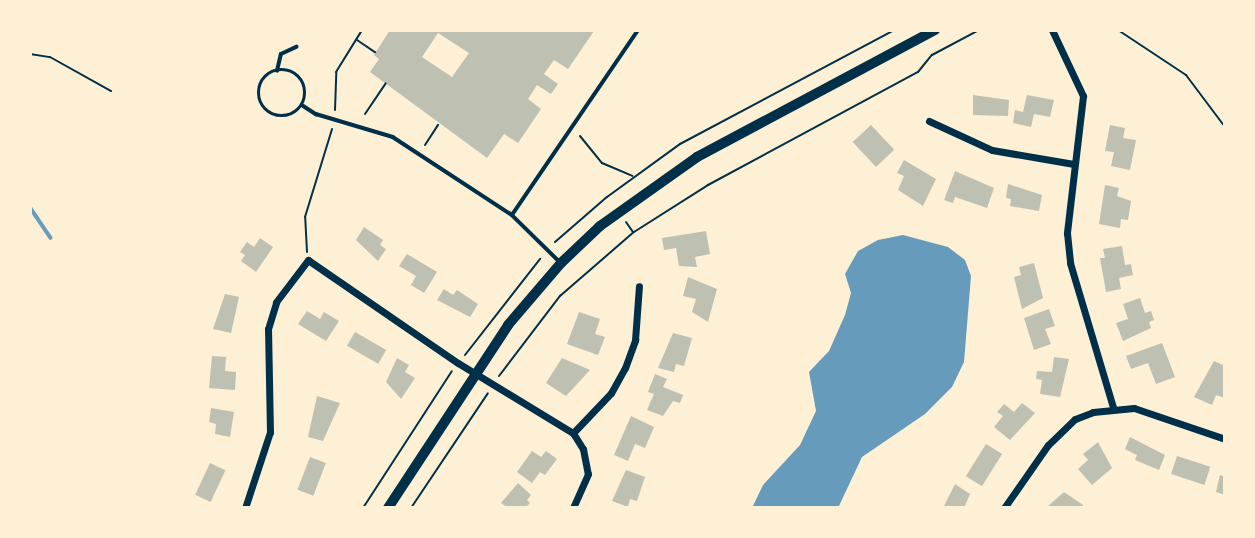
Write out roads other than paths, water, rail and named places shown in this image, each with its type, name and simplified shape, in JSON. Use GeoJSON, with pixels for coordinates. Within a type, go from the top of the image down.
{"type":"FeatureCollection","features":[{"type":"Feature","properties":{"kind":"main road"},"geometry":{"type":"LineString","coordinates":[[388,508],[476,372],[524,304],[561,263],[618,211],[679,168],[935,30]]}},
{"type":"Feature","properties":{"kind":"street"},"geometry":{"type":"LineString","coordinates":[[1052,30],[1083,96],[1068,233],[1070,263],[1112,408]]}},
{"type":"Feature","properties":{"kind":"street"},"geometry":{"type":"LineString","coordinates":[[929,121],[992,150],[1074,164]]}},
{"type":"Feature","properties":{"kind":"street"},"geometry":{"type":"LineString","coordinates":[[245,508],[270,432],[268,328],[276,302],[308,260],[573,433],[583,449],[588,474],[573,508]]}},
{"type":"Feature","properties":{"kind":"street"},"geometry":{"type":"LineString","coordinates":[[573,433],[611,393],[625,368],[637,331],[639,286]]}},
{"type":"Feature","properties":{"kind":"street"},"geometry":{"type":"LineString","coordinates":[[1004,508],[1060,432],[1075,419],[1112,408],[1152,412],[1225,439]]}},
{"type":"Feature","properties":{"kind":"lane"},"geometry":{"type":"LineString","coordinates":[[512,215],[638,30]]}},
{"type":"Feature","properties":{"kind":"lane"},"geometry":{"type":"LineString","coordinates":[[296,47],[281,54],[277,71],[262,82],[262,105],[282,116],[302,105]]}},
{"type":"Feature","properties":{"kind":"lane"},"geometry":{"type":"LineString","coordinates":[[277,71],[290,72],[302,82],[302,105]]}},
{"type":"Feature","properties":{"kind":"lane"},"geometry":{"type":"LineString","coordinates":[[302,105],[316,114],[393,137],[512,215],[561,263]]}},
{"type":"Feature","properties":{"kind":"water"},"geometry":{"type":"Polygon","coordinates":[[[903,235],[948,247],[965,260],[971,276],[964,362],[952,387],[925,414],[862,457],[838,508],[752,508],[763,485],[800,445],[816,411],[809,372],[829,351],[845,315],[851,293],[845,274],[858,251],[878,240],[903,235]]]}},
{"type":"Feature","properties":{"kind":"waterway"},"geometry":{"type":"LineString","coordinates":[[30,207],[51,238]]}}]}
